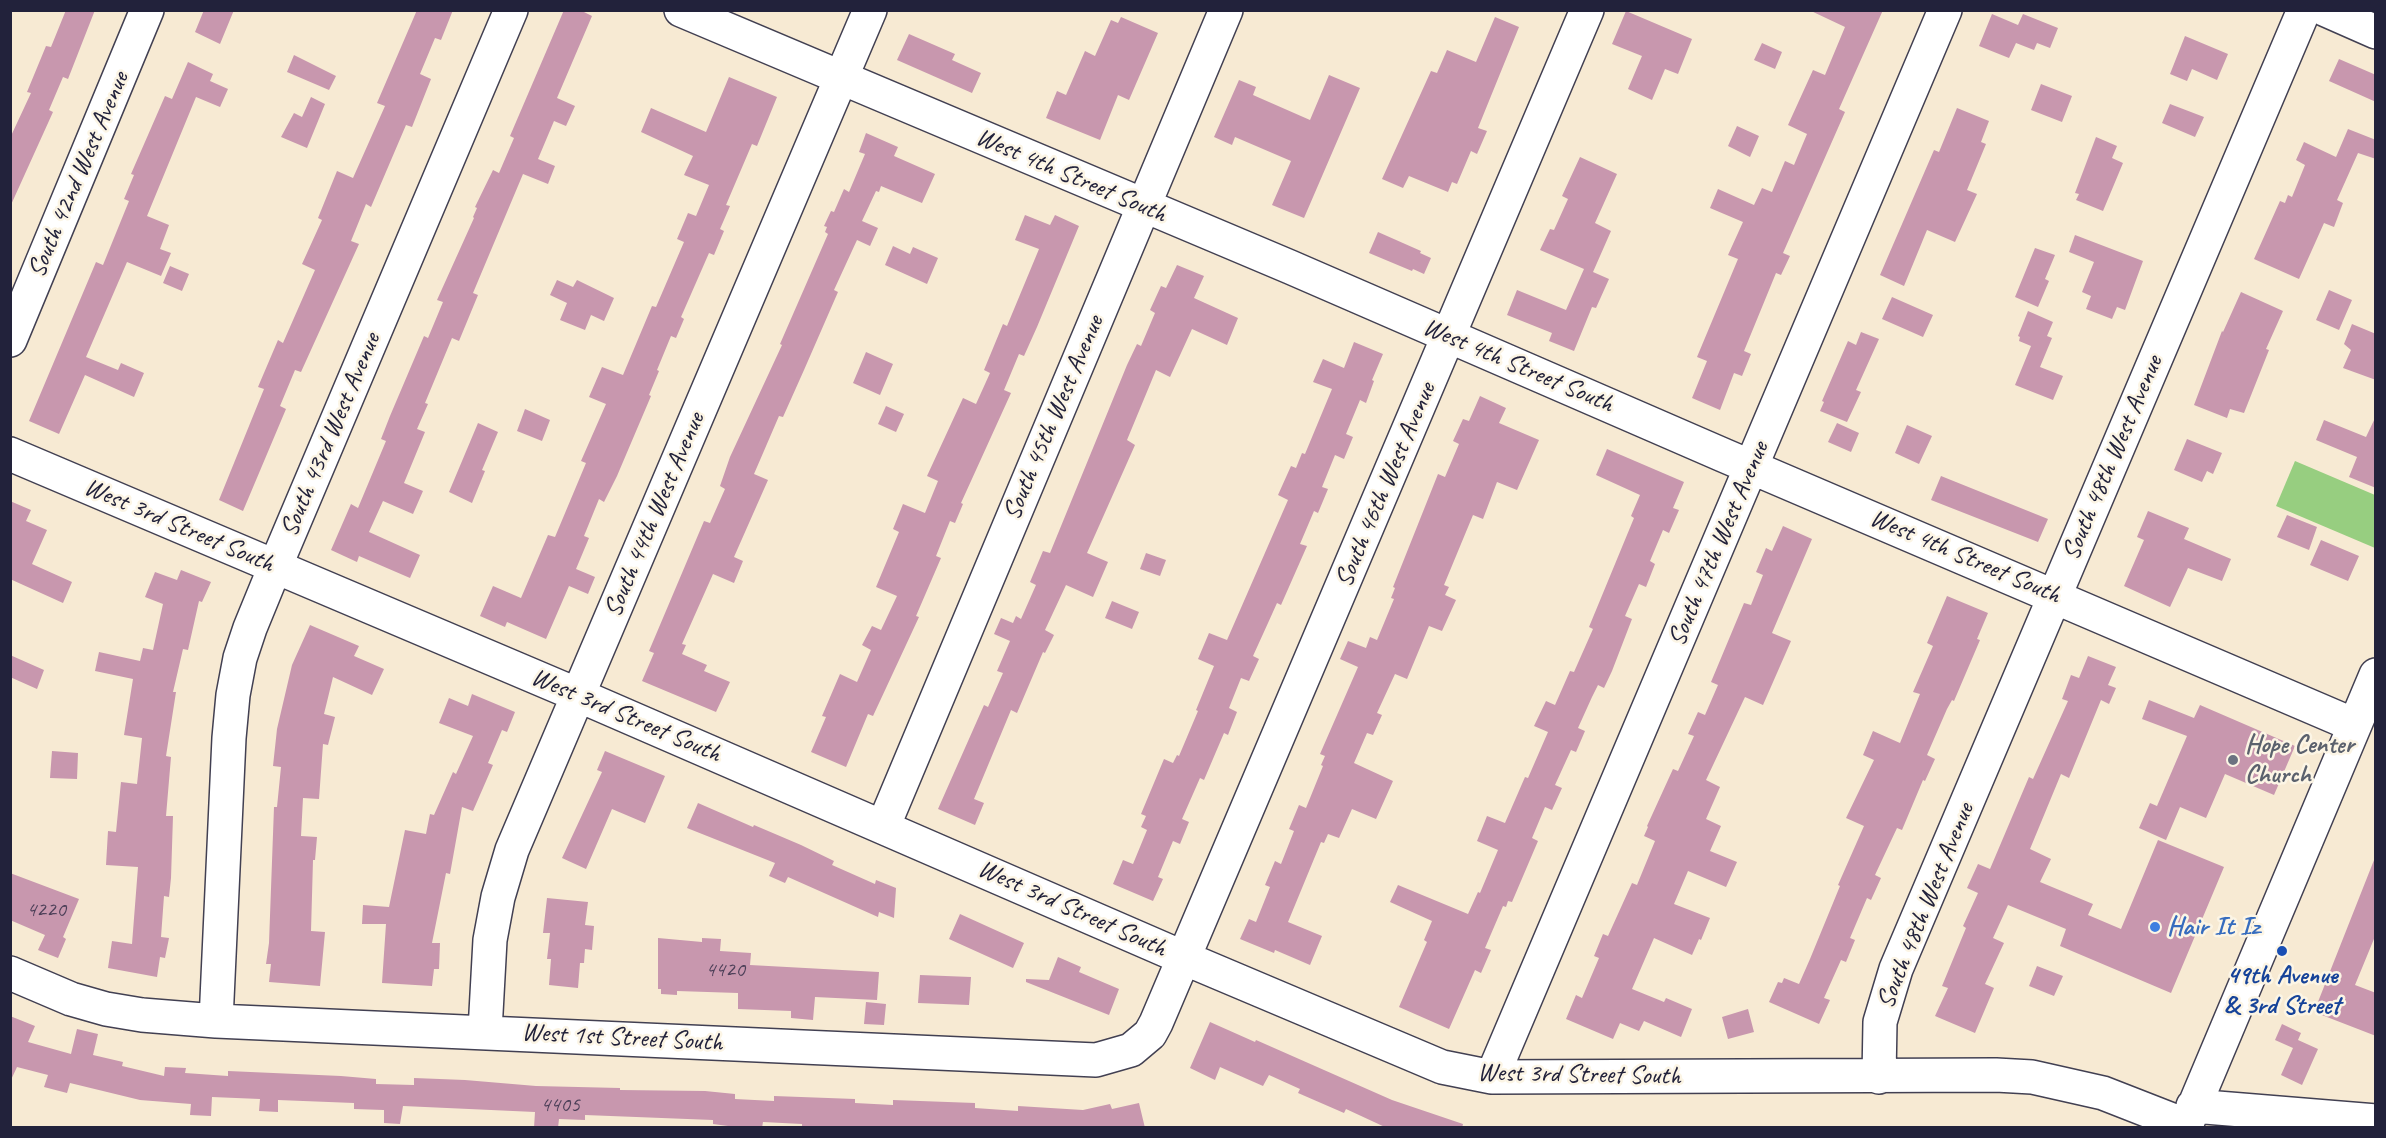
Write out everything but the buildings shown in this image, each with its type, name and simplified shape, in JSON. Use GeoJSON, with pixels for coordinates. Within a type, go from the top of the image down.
{"type":"FeatureCollection","features":[{"type":"Feature","properties":{"kind":"street","name":"South 42nd West Avenue"},"geometry":{"type":"LineString","coordinates":[[10,340],[147,10]]}},
{"type":"Feature","properties":{"kind":"street","name":"South 43rd West Avenue"},"geometry":{"type":"LineString","coordinates":[[216,1021],[229,738],[233,695],[240,658],[275,567],[512,10]]}},
{"type":"Feature","properties":{"kind":"street","name":"West 4th Street South"},"geometry":{"type":"LineString","coordinates":[[681,10],[1450,336],[2354,725]]}},
{"type":"Feature","properties":{"kind":"street","name":"South 44th West Avenue"},"geometry":{"type":"LineString","coordinates":[[485,1031],[490,940],[498,897],[512,850],[870,10]]}},
{"type":"Feature","properties":{"kind":"street","name":"South 45th West Avenue"},"geometry":{"type":"LineString","coordinates":[[883,827],[1226,10]]}},
{"type":"Feature","properties":{"kind":"street","name":"South 46th West Avenue"},"geometry":{"type":"LineString","coordinates":[[1184,958],[1587,10]]}},
{"type":"Feature","properties":{"kind":"street","name":"South 47th West Avenue"},"geometry":{"type":"LineString","coordinates":[[1492,1077],[1945,10]]}},
{"type":"Feature","properties":{"kind":"street","name":"South 48th West Avenue"},"geometry":{"type":"LineString","coordinates":[[1879,1077],[1880,1022],[1896,969],[2304,10]]}},
{"type":"Feature","properties":{"kind":"street"},"geometry":{"type":"LineString","coordinates":[[2326,10],[2376,32]]}},
{"type":"Feature","properties":{"kind":"street","name":"West 3rd Street South"},"geometry":{"type":"LineString","coordinates":[[10,454],[578,695],[1184,958],[1442,1067],[1492,1077],[1996,1075],[2032,1077],[2103,1093],[2188,1120],[2376,1121]]}},
{"type":"Feature","properties":{"kind":"street"},"geometry":{"type":"LineString","coordinates":[[2188,1120],[2376,675]]}},
{"type":"Feature","properties":{"kind":"street","name":"West 1st Street South"},"geometry":{"type":"LineString","coordinates":[[10,974],[71,999],[106,1009],[142,1015],[216,1021],[485,1031],[1096,1060],[1131,1050],[1150,1034],[1184,958]]}},
{"type":"Feature","properties":{"kind":"green space"},"geometry":{"type":"Polygon","coordinates":[[[2295,461],[2375,495],[2375,548],[2276,506],[2295,461]]]}},
{"type":"Feature","properties":{"kind":"place","name":"Hope Center Church"},"geometry":{"type":"Point","coordinates":[2233,760]}},
{"type":"Feature","properties":{"kind":"place","name":"Hair It Iz"},"geometry":{"type":"Point","coordinates":[2155,927]}},
{"type":"Feature","properties":{"kind":"place","name":"49th Avenue & 3rd Street"},"geometry":{"type":"Point","coordinates":[2282,951]}}]}
